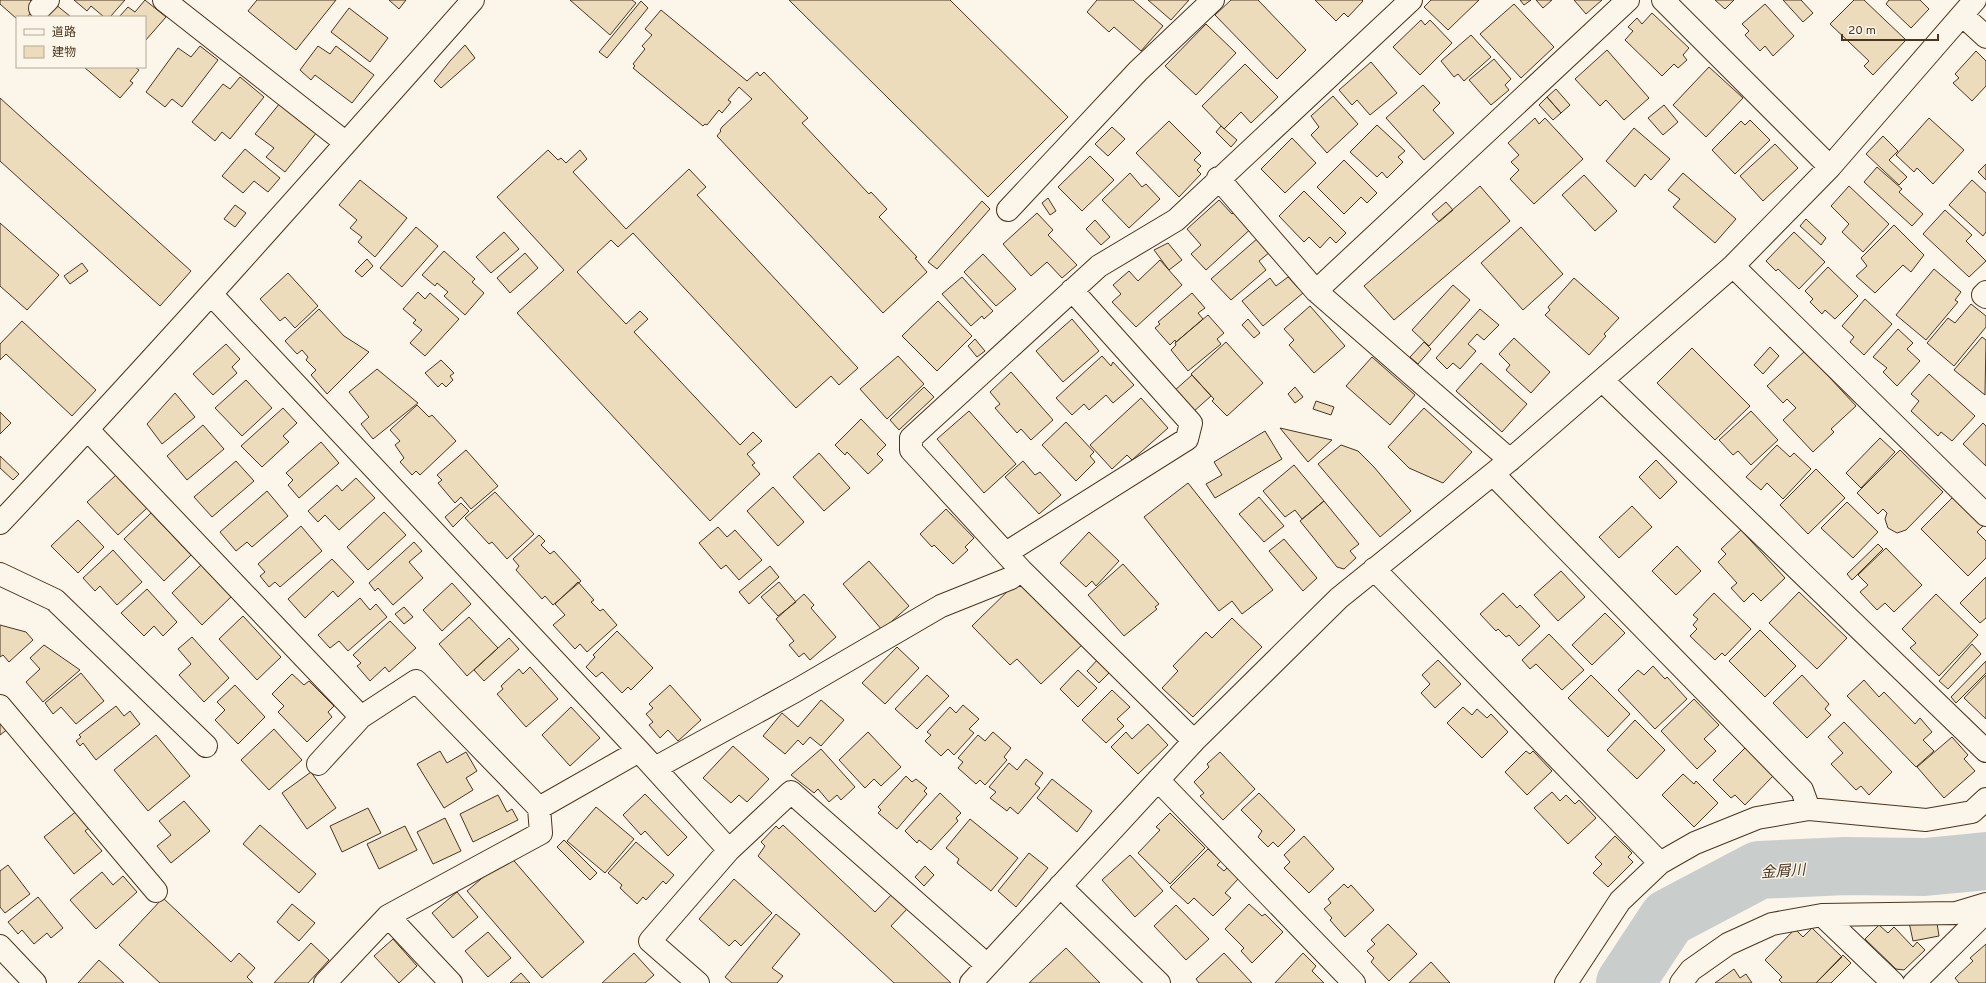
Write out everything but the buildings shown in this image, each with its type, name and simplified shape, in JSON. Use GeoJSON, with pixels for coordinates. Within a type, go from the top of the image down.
{"type":"FeatureCollection","features":[{"type":"Feature","properties":{"kind":"street"},"geometry":{"type":"LineString","coordinates":[[164,0],[346,143]]}},
{"type":"Feature","properties":{"kind":"street"},"geometry":{"type":"LineString","coordinates":[[0,523],[88,430],[211,294],[473,0]]}},
{"type":"Feature","properties":{"kind":"street"},"geometry":{"type":"LineString","coordinates":[[1008,210],[1138,71],[1213,0]]}},
{"type":"Feature","properties":{"kind":"street"},"geometry":{"type":"LineString","coordinates":[[1194,741],[1021,570],[911,450],[911,438],[1099,266],[1176,220],[1218,178],[1411,0]]}},
{"type":"Feature","properties":{"kind":"street"},"geometry":{"type":"LineString","coordinates":[[1316,292],[1628,0]]}},
{"type":"Feature","properties":{"kind":"street"},"geometry":{"type":"LineString","coordinates":[[1662,0],[1830,167]]}},
{"type":"Feature","properties":{"kind":"street"},"geometry":{"type":"LineString","coordinates":[[971,983],[1194,741],[1339,598],[1510,460],[1733,266],[1830,167],[1969,8],[1986,37]]}},
{"type":"Feature","properties":{"kind":"street"},"geometry":{"type":"LineString","coordinates":[[1218,178],[1316,292],[1510,460]]}},
{"type":"Feature","properties":{"kind":"street"},"geometry":{"type":"LineString","coordinates":[[1733,266],[1986,515]]}},
{"type":"Feature","properties":{"kind":"street"},"geometry":{"type":"LineString","coordinates":[[1006,553],[1187,439],[1191,423],[1072,290]]}},
{"type":"Feature","properties":{"kind":"street"},"geometry":{"type":"LineString","coordinates":[[1986,292],[1984,295],[1986,297]]}},
{"type":"Feature","properties":{"kind":"street"},"geometry":{"type":"LineString","coordinates":[[211,294],[655,768],[729,850]]}},
{"type":"Feature","properties":{"kind":"street"},"geometry":{"type":"LineString","coordinates":[[1603,380],[1986,751]]}},
{"type":"Feature","properties":{"kind":"street"},"geometry":{"type":"LineString","coordinates":[[88,430],[361,717]]}},
{"type":"Feature","properties":{"kind":"street"},"geometry":{"type":"LineString","coordinates":[[1493,474],[1802,790],[1809,809]]}},
{"type":"Feature","properties":{"kind":"street"},"geometry":{"type":"LineString","coordinates":[[1374,569],[1660,863]]}},
{"type":"Feature","properties":{"kind":"street"},"geometry":{"type":"LineString","coordinates":[[655,768],[798,690],[941,606],[1011,578],[1021,570]]}},
{"type":"Feature","properties":{"kind":"street"},"geometry":{"type":"LineString","coordinates":[[0,574],[55,600],[206,746]]}},
{"type":"Feature","properties":{"kind":"street"},"geometry":{"type":"LineString","coordinates":[[318,764],[361,717],[416,681],[539,808],[541,833],[388,916],[325,983]]}},
{"type":"Feature","properties":{"kind":"street"},"geometry":{"type":"LineString","coordinates":[[0,706],[156,891]]}},
{"type":"Feature","properties":{"kind":"street"},"geometry":{"type":"LineString","coordinates":[[539,808],[639,751]]}},
{"type":"Feature","properties":{"kind":"street"},"geometry":{"type":"LineString","coordinates":[[1158,780],[1354,983]]}},
{"type":"Feature","properties":{"kind":"street"},"geometry":{"type":"LineString","coordinates":[[686,979],[650,941],[729,850],[791,792],[987,965]]}},
{"type":"Feature","properties":{"kind":"street"},"geometry":{"type":"LineString","coordinates":[[1566,983],[1620,901],[1660,863],[1695,843],[1757,818],[1809,809],[1926,820],[1972,812],[1986,799]]}},
{"type":"Feature","properties":{"kind":"street"},"geometry":{"type":"LineString","coordinates":[[1060,886],[1159,983]]}},
{"type":"Feature","properties":{"kind":"street"},"geometry":{"type":"LineString","coordinates":[[1681,983],[1691,970],[1728,944],[1772,924],[1822,915],[1956,914],[1986,904]]}},
{"type":"Feature","properties":{"kind":"street"},"geometry":{"type":"LineString","coordinates":[[1914,983],[1986,912]]}},
{"type":"Feature","properties":{"kind":"street"},"geometry":{"type":"LineString","coordinates":[[1822,915],[1893,983]]}},
{"type":"Feature","properties":{"kind":"street"},"geometry":{"type":"LineString","coordinates":[[388,916],[451,983]]}},
{"type":"Feature","properties":{"kind":"street"},"geometry":{"type":"LineString","coordinates":[[0,946],[35,983]]}},
{"type":"Feature","properties":{"kind":"waterway","name":"金屑川"},"geometry":{"type":"LineString","coordinates":[[1625,983],[1668,918],[1759,870],[1845,866],[1925,867],[1986,861]]}}]}
